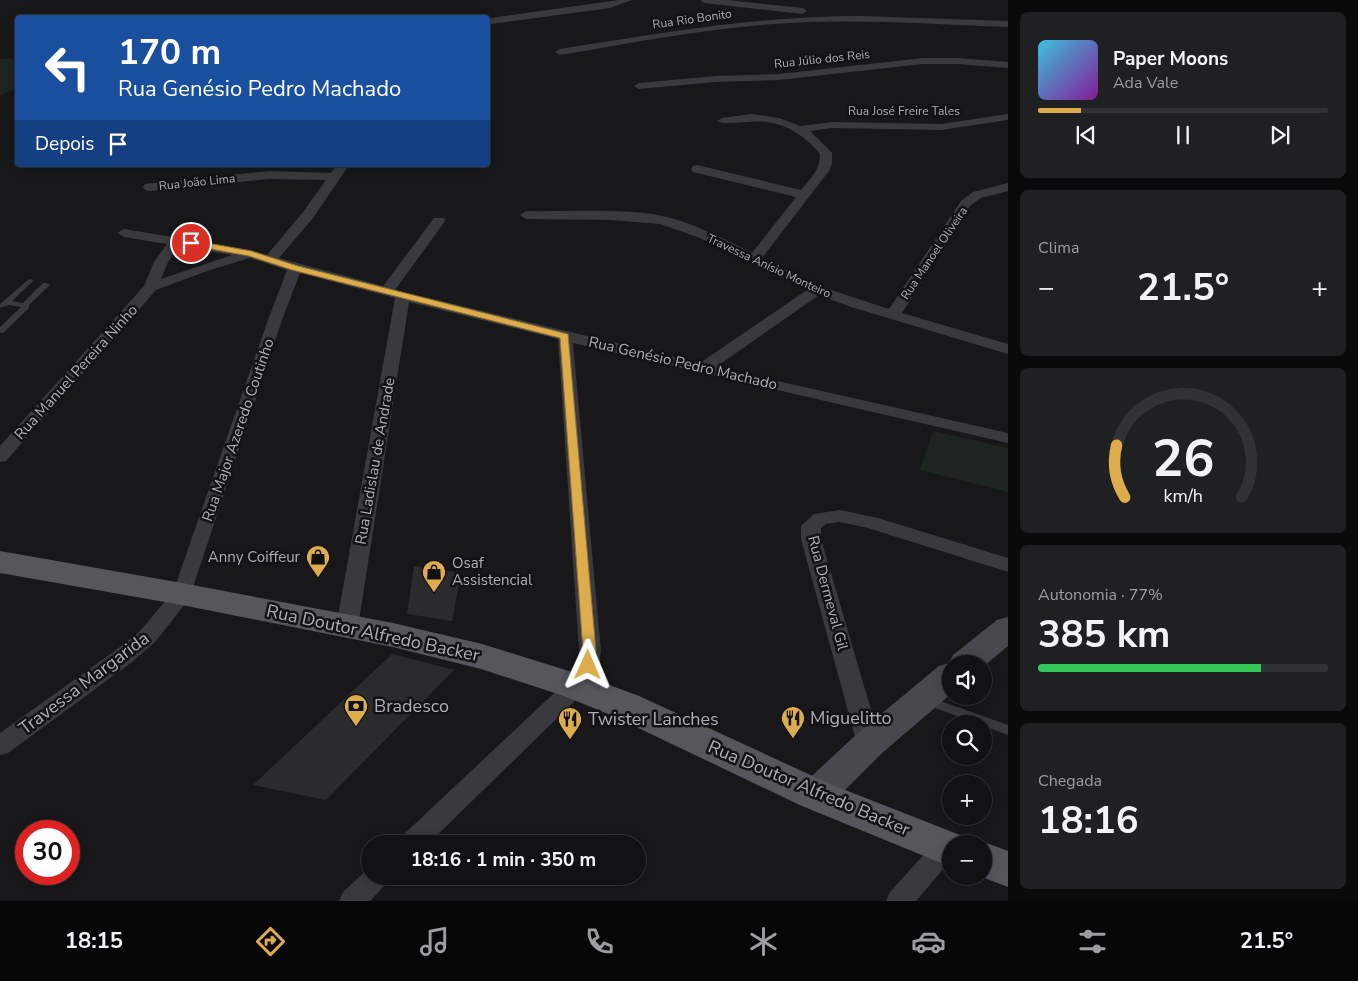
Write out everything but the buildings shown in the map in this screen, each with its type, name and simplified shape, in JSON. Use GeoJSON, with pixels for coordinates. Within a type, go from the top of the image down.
{"type":"FeatureCollection","features":[{"type":"Feature","properties":{"kind":"main road","name":"Rua Doutor Alfredo Backer"},"geometry":{"type":"LineString","coordinates":[[0,562],[182,594],[434,643],[576,686],[626,706],[816,795],[942,845]]}},
{"type":"Feature","properties":{"kind":"main road"},"geometry":{"type":"LineString","coordinates":[[992,863],[1008,869]]}},
{"type":"Feature","properties":{"kind":"street"},"geometry":{"type":"LineString","coordinates":[[491,22],[610,5],[628,0]]}},
{"type":"Feature","properties":{"kind":"street"},"geometry":{"type":"LineString","coordinates":[[704,0],[810,15]]}},
{"type":"Feature","properties":{"kind":"street"},"geometry":{"type":"LineString","coordinates":[[798,0],[810,15]]}},
{"type":"Feature","properties":{"kind":"street","name":"Rua Rio Bonito"},"geometry":{"type":"LineString","coordinates":[[560,52],[702,29],[810,15],[1008,24]]}},
{"type":"Feature","properties":{"kind":"street","name":"Rua Júlio dos Reis"},"geometry":{"type":"LineString","coordinates":[[639,86],[809,74],[923,61],[957,61],[1008,65]]}},
{"type":"Feature","properties":{"kind":"street"},"geometry":{"type":"LineString","coordinates":[[722,121],[748,116],[778,119],[799,129],[821,146],[826,153],[826,163],[823,171],[753,260]]}},
{"type":"Feature","properties":{"kind":"street","name":"Rua José Freire Tales"},"geometry":{"type":"LineString","coordinates":[[799,129],[849,125],[940,127],[1008,117]]}},
{"type":"Feature","properties":{"kind":"street"},"geometry":{"type":"LineString","coordinates":[[271,259],[308,215],[342,167]]}},
{"type":"Feature","properties":{"kind":"street"},"geometry":{"type":"LineString","coordinates":[[697,168],[805,194]]}},
{"type":"Feature","properties":{"kind":"street","name":"Rua João Lima"},"geometry":{"type":"LineString","coordinates":[[148,187],[269,175],[335,177]]}},
{"type":"Feature","properties":{"kind":"street","name":"Rua Manoel Oliveira"},"geometry":{"type":"LineString","coordinates":[[893,315],[966,204],[977,195],[1008,187]]}},
{"type":"Feature","properties":{"kind":"street","name":"Travessa Anísio Monteiro"},"geometry":{"type":"LineString","coordinates":[[526,215],[611,216],[662,220],[705,235],[817,290],[1008,349]]}},
{"type":"Feature","properties":{"kind":"street","name":"Rua Ladislau de Andrade"},"geometry":{"type":"LineString","coordinates":[[347,627],[395,294],[439,221]]}},
{"type":"Feature","properties":{"kind":"street","name":"Rua Genésio Pedro Machado"},"geometry":{"type":"LineString","coordinates":[[124,233],[251,254],[295,268],[565,336],[1008,438]]}},
{"type":"Feature","properties":{"kind":"street","name":"Rua Manuel Pereira Ninho"},"geometry":{"type":"LineString","coordinates":[[0,457],[151,287],[156,271],[166,252],[176,241]]}},
{"type":"Feature","properties":{"kind":"street","name":"Rua Manuel Pereira Ninho"},"geometry":{"type":"LineString","coordinates":[[151,287],[206,267],[251,254]]}},
{"type":"Feature","properties":{"kind":"street","name":"Rua Major Azeredo Coutinho"},"geometry":{"type":"LineString","coordinates":[[182,594],[275,320],[295,268]]}},
{"type":"Feature","properties":{"kind":"street"},"geometry":{"type":"LineString","coordinates":[[704,368],[817,290]]}},
{"type":"Feature","properties":{"kind":"street"},"geometry":{"type":"LineString","coordinates":[[420,835],[576,686],[588,665],[590,651],[565,336]]}},
{"type":"Feature","properties":{"kind":"street","name":"Rua Dermeval Gil"},"geometry":{"type":"LineString","coordinates":[[869,744],[811,539],[811,526],[821,518],[840,516],[870,522],[1008,564]]}},
{"type":"Feature","properties":{"kind":"street","name":"Travessa Margarida"},"geometry":{"type":"LineString","coordinates":[[0,746],[130,651],[165,617],[182,594]]}},
{"type":"Feature","properties":{"kind":"street"},"geometry":{"type":"LineString","coordinates":[[976,655],[1008,628]]}},
{"type":"Feature","properties":{"kind":"street"},"geometry":{"type":"LineString","coordinates":[[816,795],[869,744],[942,683]]}},
{"type":"Feature","properties":{"kind":"street"},"geometry":{"type":"LineString","coordinates":[[899,901],[942,855]]}},
{"type":"Feature","properties":{"kind":"street"},"geometry":{"type":"LineString","coordinates":[[352,901],[368,885]]}},
{"type":"Feature","properties":{"kind":"lane"},"geometry":{"type":"LineString","coordinates":[[2,305],[30,281]]}},
{"type":"Feature","properties":{"kind":"lane"},"geometry":{"type":"LineString","coordinates":[[0,331],[46,285]]}},
{"type":"Feature","properties":{"kind":"lane"},"geometry":{"type":"LineString","coordinates":[[2,305],[26,305]]}},
{"type":"Feature","properties":{"kind":"lane"},"geometry":{"type":"LineString","coordinates":[[923,699],[1008,730]]}},
{"type":"Feature","properties":{"kind":"shaded area"},"geometry":{"type":"Polygon","coordinates":[[[15,58],[15,90],[0,95],[0,59],[15,58]]]}},
{"type":"Feature","properties":{"kind":"shaded area"},"geometry":{"type":"Polygon","coordinates":[[[933,431],[1008,448],[1008,492],[920,470],[933,431]]]}},
{"type":"Feature","properties":{"kind":"place","name":"Anny Coiffeur"},"geometry":{"type":"Point","coordinates":[318,578]}},
{"type":"Feature","properties":{"kind":"place","name":"Osaf Assistencial"},"geometry":{"type":"Point","coordinates":[434,593]}},
{"type":"Feature","properties":{"kind":"place","name":"Bradesco"},"geometry":{"type":"Point","coordinates":[356,727]}},
{"type":"Feature","properties":{"kind":"place","name":"Miguelitto"},"geometry":{"type":"Point","coordinates":[793,739]}},
{"type":"Feature","properties":{"kind":"place","name":"Twister Lanches"},"geometry":{"type":"Point","coordinates":[570,740]}},
{"type":"Feature","properties":{"kind":"route"},"geometry":{"type":"LineString","coordinates":[[191,243],[251,254],[295,268],[565,336],[590,651],[588,665]]}}]}
